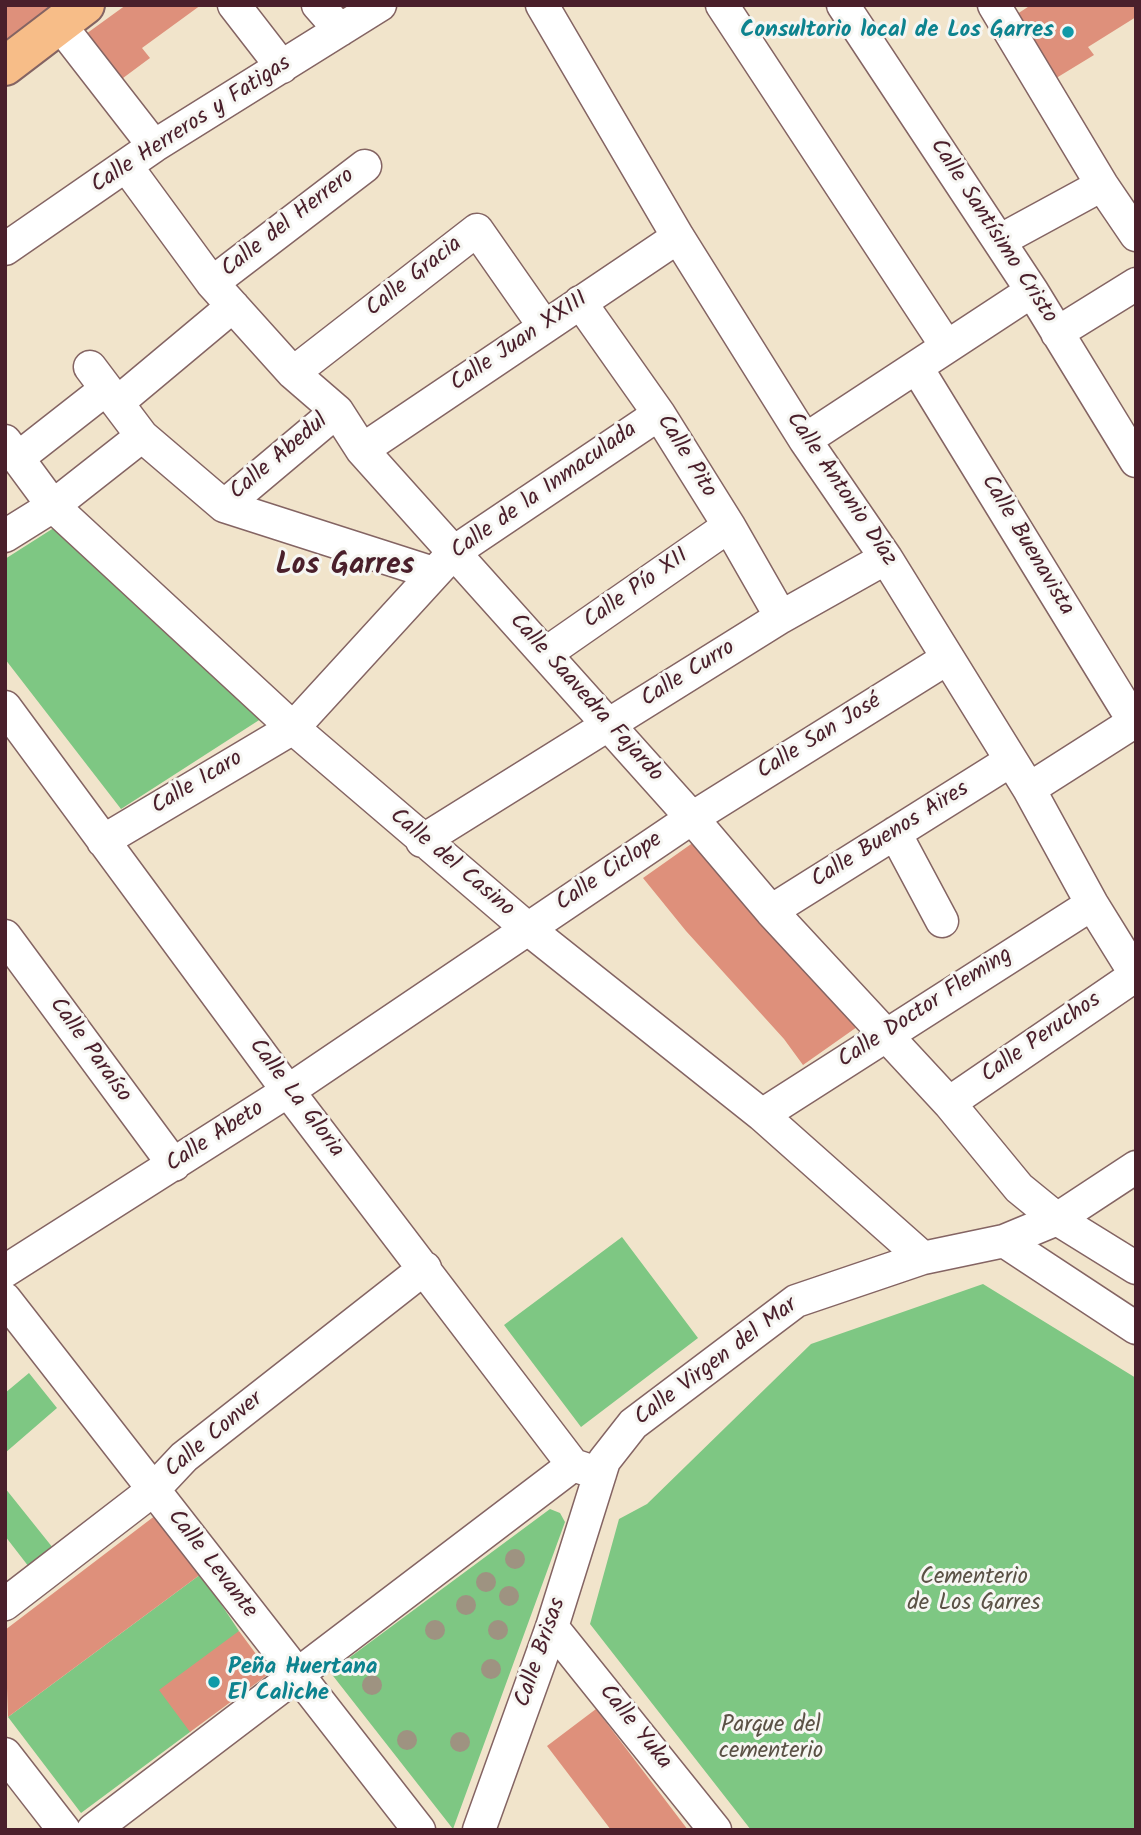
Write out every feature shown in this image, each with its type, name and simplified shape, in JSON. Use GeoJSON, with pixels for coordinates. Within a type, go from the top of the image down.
{"type":"FeatureCollection","features":[{"type":"Feature","properties":{"kind":"main road"},"geometry":{"type":"LineString","coordinates":[[5,66],[72,15]]}},
{"type":"Feature","properties":{"kind":"street"},"geometry":{"type":"LineString","coordinates":[[234,5],[282,67]]}},
{"type":"Feature","properties":{"kind":"street"},"geometry":{"type":"LineString","coordinates":[[318,5],[340,30]]}},
{"type":"Feature","properties":{"kind":"street","name":"Calle Herreros y Fatigas"},"geometry":{"type":"LineString","coordinates":[[5,249],[154,146],[380,5]]}},
{"type":"Feature","properties":{"kind":"street","name":"Calle Antonio Díaz"},"geometry":{"type":"LineString","coordinates":[[542,5],[678,237],[805,440],[886,558],[1029,789],[1092,904],[1136,975]]}},
{"type":"Feature","properties":{"kind":"street"},"geometry":{"type":"LineString","coordinates":[[722,5],[947,346]]}},
{"type":"Feature","properties":{"kind":"street","name":"Calle Santísimo Cristo"},"geometry":{"type":"LineString","coordinates":[[843,5],[1032,291],[1136,461]]}},
{"type":"Feature","properties":{"kind":"street"},"geometry":{"type":"LineString","coordinates":[[1004,9],[1102,185],[1136,235]]}},
{"type":"Feature","properties":{"kind":"street"},"geometry":{"type":"LineString","coordinates":[[72,15],[154,146]]}},
{"type":"Feature","properties":{"kind":"street","name":"Calle del Herrero"},"geometry":{"type":"LineString","coordinates":[[12,449],[104,386],[223,295],[365,166]]}},
{"type":"Feature","properties":{"kind":"street","name":"Calle Saavedra Fajardo"},"geometry":{"type":"LineString","coordinates":[[127,167],[223,295],[293,373],[337,411],[362,450],[444,562],[545,654],[771,911],[949,1103],[1019,1188],[1057,1219],[1136,1268]]}},
{"type":"Feature","properties":{"kind":"street"},"geometry":{"type":"LineString","coordinates":[[999,241],[1102,185]]}},
{"type":"Feature","properties":{"kind":"street","name":"Calle Gracia"},"geometry":{"type":"LineString","coordinates":[[293,373],[477,230],[544,326]]}},
{"type":"Feature","properties":{"kind":"street","name":"Calle Juan XXIII"},"geometry":{"type":"LineString","coordinates":[[362,450],[678,237]]}},
{"type":"Feature","properties":{"kind":"street"},"geometry":{"type":"LineString","coordinates":[[1057,333],[1136,284]]}},
{"type":"Feature","properties":{"kind":"street"},"geometry":{"type":"LineString","coordinates":[[805,440],[1032,291]]}},
{"type":"Feature","properties":{"kind":"street","name":"Calle Pito"},"geometry":{"type":"LineString","coordinates":[[580,302],[659,414],[729,526],[781,617]]}},
{"type":"Feature","properties":{"kind":"street","name":"Calle Buenavista"},"geometry":{"type":"LineString","coordinates":[[917,368],[1135,723]]}},
{"type":"Feature","properties":{"kind":"street","name":"Calle Abedul"},"geometry":{"type":"LineString","coordinates":[[104,386],[142,436],[224,506],[444,562]]}},
{"type":"Feature","properties":{"kind":"street","name":"Calle Abedul"},"geometry":{"type":"LineString","coordinates":[[224,506],[337,411]]}},
{"type":"Feature","properties":{"kind":"street","name":"Calle de la Inmaculada"},"geometry":{"type":"LineString","coordinates":[[293,728],[444,562],[659,414]]}},
{"type":"Feature","properties":{"kind":"street"},"geometry":{"type":"LineString","coordinates":[[5,536],[53,506],[142,436]]}},
{"type":"Feature","properties":{"kind":"street","name":"Calle del Casino"},"geometry":{"type":"LineString","coordinates":[[12,449],[53,506],[293,728],[527,928],[762,1115],[923,1258]]}},
{"type":"Feature","properties":{"kind":"street","name":"Calle Pío XII"},"geometry":{"type":"LineString","coordinates":[[545,654],[729,526]]}},
{"type":"Feature","properties":{"kind":"street","name":"Calle Curro"},"geometry":{"type":"LineString","coordinates":[[422,841],[781,617],[886,558]]}},
{"type":"Feature","properties":{"kind":"street","name":"Calle San José"},"geometry":{"type":"LineString","coordinates":[[692,818],[948,658]]}},
{"type":"Feature","properties":{"kind":"street","name":"Calle La Gloria"},"geometry":{"type":"LineString","coordinates":[[5,707],[288,1091],[586,1469]]}},
{"type":"Feature","properties":{"kind":"street"},"geometry":{"type":"LineString","coordinates":[[1029,789],[1135,723]]}},
{"type":"Feature","properties":{"kind":"street","name":"Calle Icaro"},"geometry":{"type":"LineString","coordinates":[[103,841],[293,728]]}},
{"type":"Feature","properties":{"kind":"street","name":"Calle Buenos Aires"},"geometry":{"type":"LineString","coordinates":[[771,911],[1010,761]]}},
{"type":"Feature","properties":{"kind":"street","name":"Calle Ciclope"},"geometry":{"type":"LineString","coordinates":[[527,928],[692,818]]}},
{"type":"Feature","properties":{"kind":"street"},"geometry":{"type":"LineString","coordinates":[[895,833],[942,921]]}},
{"type":"Feature","properties":{"kind":"street","name":"Calle Doctor Fleming"},"geometry":{"type":"LineString","coordinates":[[762,1115],[886,1033],[1092,904]]}},
{"type":"Feature","properties":{"kind":"street","name":"Calle Abeto"},"geometry":{"type":"LineString","coordinates":[[5,1271],[174,1166],[527,928]]}},
{"type":"Feature","properties":{"kind":"street","name":"Calle Paraíso"},"geometry":{"type":"LineString","coordinates":[[5,936],[174,1166]]}},
{"type":"Feature","properties":{"kind":"street","name":"Calle Peruchos"},"geometry":{"type":"LineString","coordinates":[[949,1103],[1136,975]]}},
{"type":"Feature","properties":{"kind":"street","name":"Calle Virgen del Mar"},"geometry":{"type":"LineString","coordinates":[[586,1469],[610,1450],[633,1424],[796,1301],[923,1258],[1004,1241],[1057,1219],[1136,1167]]}},
{"type":"Feature","properties":{"kind":"street"},"geometry":{"type":"LineString","coordinates":[[1004,1241],[1136,1328]]}},
{"type":"Feature","properties":{"kind":"street","name":"Calle Conver"},"geometry":{"type":"LineString","coordinates":[[5,1604],[153,1490],[184,1457],[425,1268]]}},
{"type":"Feature","properties":{"kind":"street","name":"Calle Levante"},"geometry":{"type":"LineString","coordinates":[[5,1300],[418,1830]]}},
{"type":"Feature","properties":{"kind":"street"},"geometry":{"type":"LineString","coordinates":[[93,1830],[295,1674],[586,1469]]}},
{"type":"Feature","properties":{"kind":"street","name":"Calle Brisas"},"geometry":{"type":"LineString","coordinates":[[479,1830],[552,1626],[586,1469]]}},
{"type":"Feature","properties":{"kind":"street","name":"Calle Yuka"},"geometry":{"type":"LineString","coordinates":[[552,1626],[715,1830]]}},
{"type":"Feature","properties":{"kind":"street"},"geometry":{"type":"LineString","coordinates":[[5,1754],[64,1830]]}},
{"type":"Feature","properties":{"kind":"green space"},"geometry":{"type":"Polygon","coordinates":[[[60,524],[267,715],[121,809],[5,659],[5,559],[60,524]]]}},
{"type":"Feature","properties":{"kind":"green space"},"geometry":{"type":"Polygon","coordinates":[[[622,1237],[698,1338],[581,1427],[504,1325],[622,1237]]]}},
{"type":"Feature","properties":{"kind":"green space","name":"Cementerio de Los Garres"},"geometry":{"type":"Polygon","coordinates":[[[983,1284],[1136,1378],[1136,1830],[751,1830],[590,1624],[619,1519],[647,1504],[811,1344],[983,1284]]]}},
{"type":"Feature","properties":{"kind":"green space"},"geometry":{"type":"Polygon","coordinates":[[[29,1373],[57,1408],[5,1453],[5,1393],[29,1373]]]}},
{"type":"Feature","properties":{"kind":"green space"},"geometry":{"type":"Polygon","coordinates":[[[5,1488],[53,1548],[29,1567],[5,1536],[5,1488]]]}},
{"type":"Feature","properties":{"kind":"green space"},"geometry":{"type":"Polygon","coordinates":[[[550,1509],[560,1513],[565,1522],[453,1829],[330,1672],[550,1509]]]}},
{"type":"Feature","properties":{"kind":"green space"},"geometry":{"type":"Polygon","coordinates":[[[201,1574],[239,1631],[190,1732],[81,1813],[8,1717],[201,1574]]]}},
{"type":"Feature","properties":{"kind":"building"},"geometry":{"type":"Polygon","coordinates":[[[5,5],[52,5],[5,43],[5,5]]]}},
{"type":"Feature","properties":{"kind":"building"},"geometry":{"type":"Polygon","coordinates":[[[126,5],[201,5],[142,48],[150,58],[115,84],[79,39],[126,5]]]}},
{"type":"Feature","properties":{"kind":"building","name":"Consultorio local de Los Garres"},"geometry":{"type":"Polygon","coordinates":[[[1031,5],[1136,5],[1136,17],[1088,47],[1094,55],[1053,80],[1014,16],[1031,5]]]}},
{"type":"Feature","properties":{"kind":"building"},"geometry":{"type":"Polygon","coordinates":[[[694,842],[857,1027],[803,1065],[784,1039],[686,931],[643,878],[694,842]]]}},
{"type":"Feature","properties":{"kind":"building"},"geometry":{"type":"Polygon","coordinates":[[[156,1515],[201,1574],[8,1717],[5,1630],[156,1515]]]}},
{"type":"Feature","properties":{"kind":"building","name":"Peña Huertana El Caliche"},"geometry":{"type":"Polygon","coordinates":[[[239,1631],[270,1673],[190,1732],[159,1690],[239,1631]]]}},
{"type":"Feature","properties":{"kind":"building"},"geometry":{"type":"Polygon","coordinates":[[[596,1709],[688,1830],[611,1830],[547,1746],[596,1709]]]}},
{"type":"Feature","properties":{"kind":"place","name":"Consultorio local de Los Garres"},"geometry":{"type":"Point","coordinates":[1068,32]}},
{"type":"Feature","properties":{"kind":"place","name":"Peña Huertana El Caliche"},"geometry":{"type":"Point","coordinates":[214,1682]}},
{"type":"Feature","properties":{"kind":"district","name":"Los Garres"},"geometry":{"type":"Point","coordinates":[345,568]}},
{"type":"Feature","properties":{"kind":"park label","name":"Parque del cementerio"},"geometry":{"type":"Point","coordinates":[771,1740]}}]}
